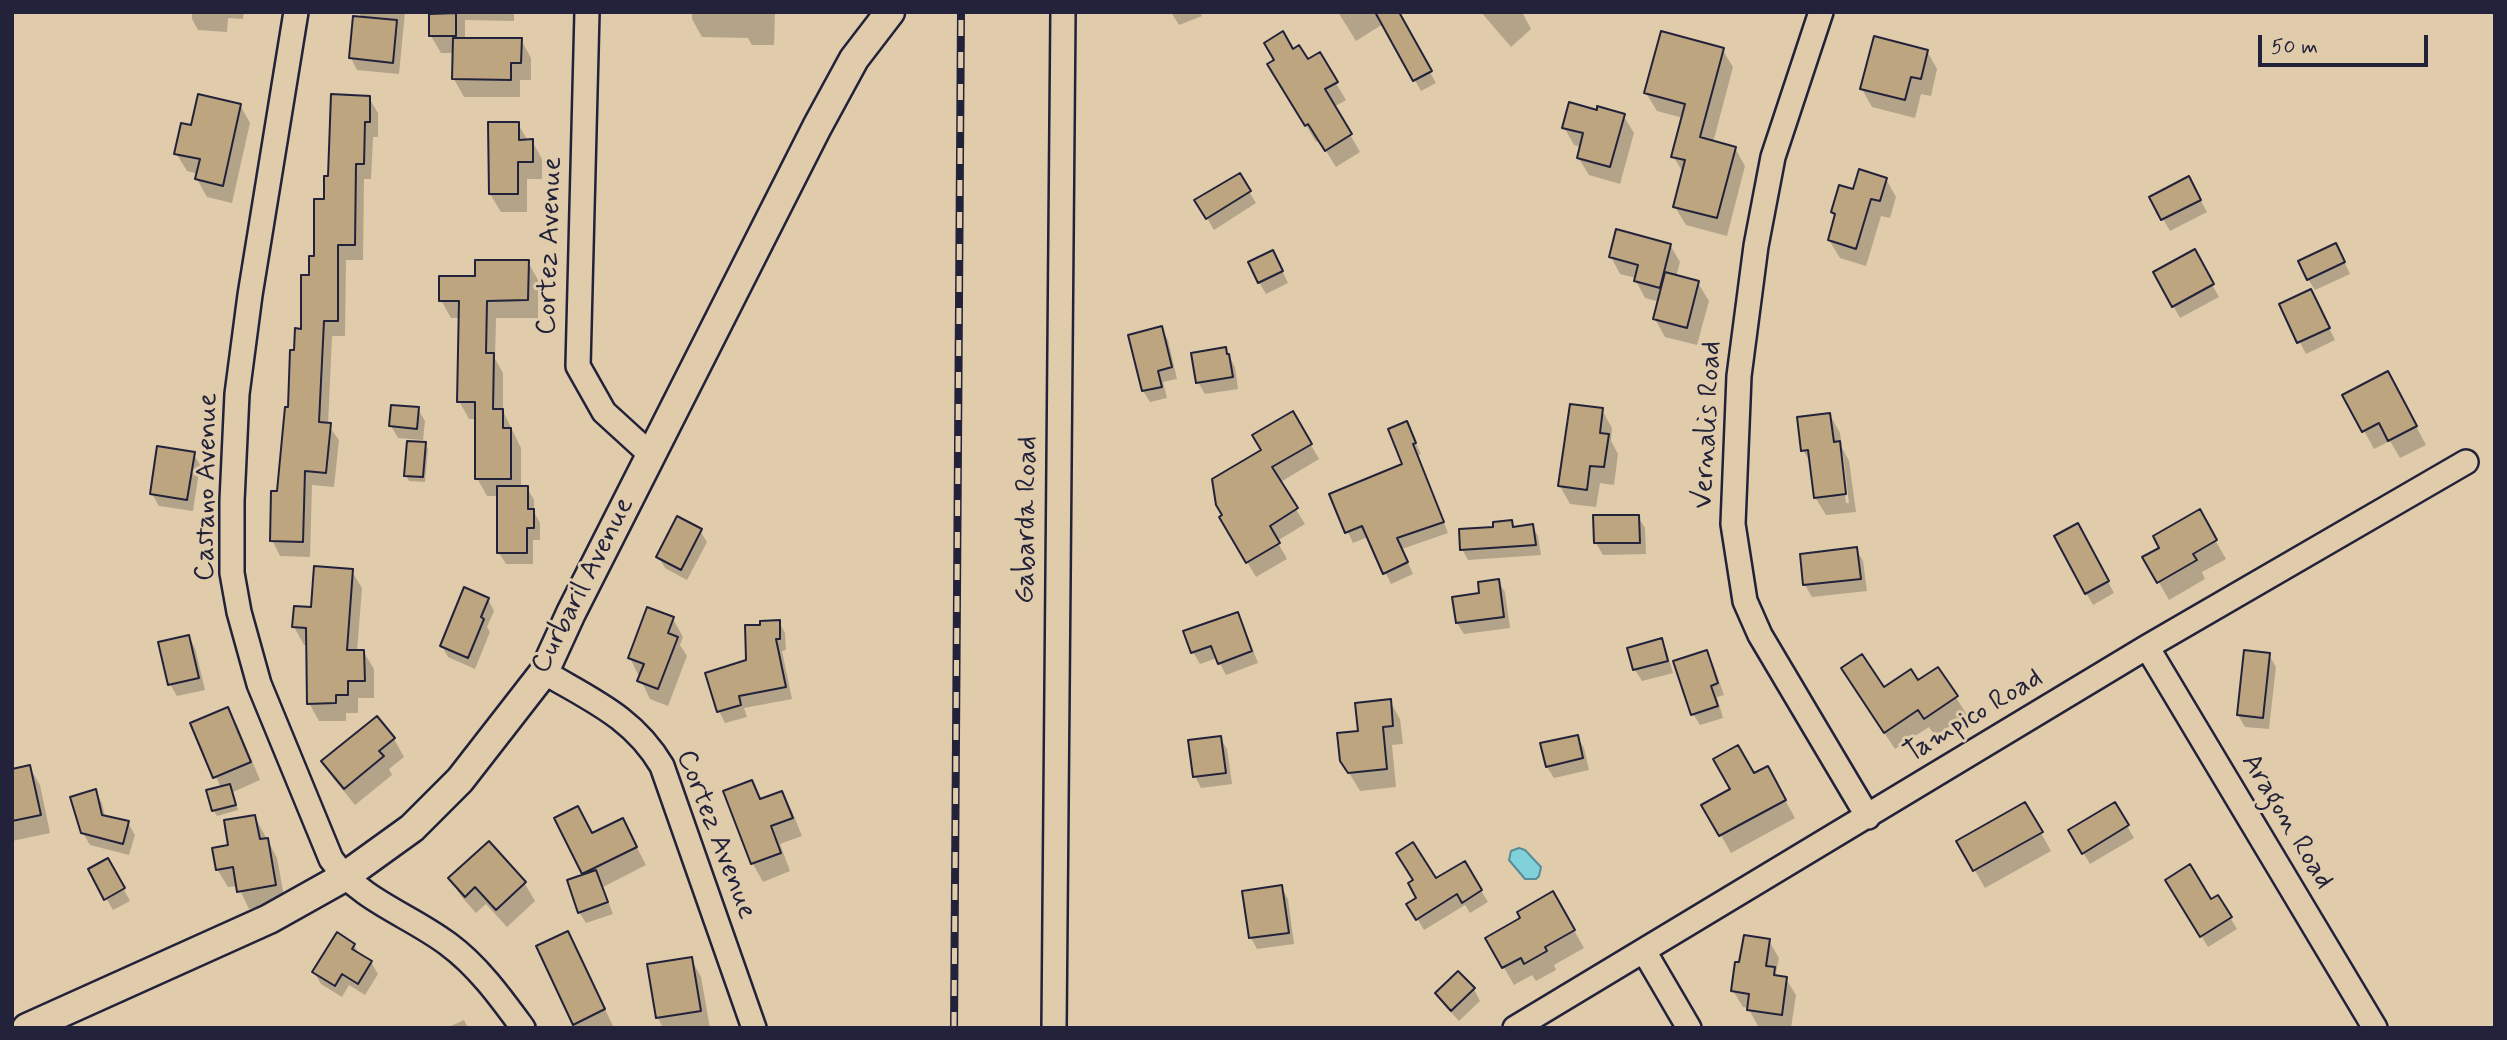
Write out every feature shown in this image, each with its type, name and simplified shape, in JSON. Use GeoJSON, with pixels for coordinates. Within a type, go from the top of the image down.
{"type":"FeatureCollection","features":[{"type":"Feature","properties":{"kind":"street","name":"Castano Avenue"},"geometry":{"type":"LineString","coordinates":[[296,12],[250,295],[237,394],[232,573],[239,612],[260,684],[331,859],[344,877],[365,893],[448,944],[491,985],[523,1028]]}},
{"type":"Feature","properties":{"kind":"street","name":"Cortez Avenue"},"geometry":{"type":"LineString","coordinates":[[587,12],[578,366],[604,412],[650,454]]}},
{"type":"Feature","properties":{"kind":"street","name":"Curbaril Avenue"},"geometry":{"type":"LineString","coordinates":[[27,1028],[269,919],[344,877],[412,828],[460,780],[544,672],[650,454],[817,127],[854,59],[890,12]]}},
{"type":"Feature","properties":{"kind":"street","name":"Gabarda Road"},"geometry":{"type":"LineString","coordinates":[[1054,1028],[1063,12]]}},
{"type":"Feature","properties":{"kind":"street","name":"Vernalis Road"},"geometry":{"type":"LineString","coordinates":[[1821,12],[1773,157],[1756,246],[1739,376],[1733,524],[1745,601],[1760,635],[1868,817]]}},
{"type":"Feature","properties":{"kind":"street","name":"Tampico Road"},"geometry":{"type":"LineString","coordinates":[[1515,1028],[2147,647],[2466,462]]}},
{"type":"Feature","properties":{"kind":"street","name":"Aragon Road"},"geometry":{"type":"LineString","coordinates":[[2147,647],[2375,1028]]}},
{"type":"Feature","properties":{"kind":"street","name":"Cortez Avenue"},"geometry":{"type":"LineString","coordinates":[[544,672],[622,718],[649,744],[662,766],[754,1028]]}},
{"type":"Feature","properties":{"kind":"street"},"geometry":{"type":"LineString","coordinates":[[1644,951],[1689,1028]]}},
{"type":"Feature","properties":{"kind":"water"},"geometry":{"type":"Polygon","coordinates":[[[1519,848],[1525,850],[1541,867],[1536,879],[1525,879],[1509,860],[1511,851],[1519,848]]]}},
{"type":"Feature","properties":{"kind":"building"},"geometry":{"type":"Polygon","coordinates":[[[1375,12],[1399,12],[1432,71],[1413,81],[1375,12]]]}},
{"type":"Feature","properties":{"kind":"building"},"geometry":{"type":"Polygon","coordinates":[[[456,13],[456,36],[429,36],[429,14],[456,13]]]}},
{"type":"Feature","properties":{"kind":"building"},"geometry":{"type":"Polygon","coordinates":[[[353,16],[397,20],[393,63],[349,58],[353,16]]]}},
{"type":"Feature","properties":{"kind":"building"},"geometry":{"type":"Polygon","coordinates":[[[1283,31],[1293,49],[1299,45],[1308,59],[1320,52],[1338,82],[1325,89],[1352,134],[1325,151],[1308,124],[1305,126],[1267,64],[1274,60],[1264,43],[1283,31]]]}},
{"type":"Feature","properties":{"kind":"building"},"geometry":{"type":"Polygon","coordinates":[[[1661,31],[1724,48],[1700,137],[1736,147],[1717,218],[1673,207],[1685,160],[1671,157],[1685,104],[1644,93],[1661,31]]]}},
{"type":"Feature","properties":{"kind":"building"},"geometry":{"type":"Polygon","coordinates":[[[1874,36],[1928,50],[1921,79],[1911,77],[1905,100],[1860,89],[1874,36]]]}},
{"type":"Feature","properties":{"kind":"building"},"geometry":{"type":"Polygon","coordinates":[[[453,38],[522,38],[521,63],[511,63],[511,80],[452,79],[453,38]]]}},
{"type":"Feature","properties":{"kind":"building"},"geometry":{"type":"Polygon","coordinates":[[[198,94],[241,104],[223,186],[195,179],[200,159],[174,154],[181,123],[191,125],[198,94]]]}},
{"type":"Feature","properties":{"kind":"building"},"geometry":{"type":"Polygon","coordinates":[[[331,94],[370,96],[370,122],[365,122],[364,164],[356,164],[355,245],[338,245],[338,321],[324,321],[319,422],[331,423],[326,473],[305,471],[303,542],[270,541],[271,491],[277,491],[285,407],[288,407],[290,350],[294,350],[295,328],[301,329],[301,275],[309,275],[309,256],[314,256],[314,199],[324,199],[324,176],[328,176],[331,94]]]}},
{"type":"Feature","properties":{"kind":"building"},"geometry":{"type":"Polygon","coordinates":[[[1569,102],[1625,114],[1610,167],[1577,158],[1583,133],[1562,128],[1569,102]]]}},
{"type":"Feature","properties":{"kind":"building"},"geometry":{"type":"Polygon","coordinates":[[[488,122],[519,122],[519,140],[533,139],[533,162],[518,162],[518,194],[489,194],[488,122]]]}},
{"type":"Feature","properties":{"kind":"building"},"geometry":{"type":"Polygon","coordinates":[[[1859,169],[1887,178],[1880,201],[1871,199],[1856,249],[1828,240],[1835,214],[1831,212],[1839,185],[1853,189],[1859,169]]]}},
{"type":"Feature","properties":{"kind":"building"},"geometry":{"type":"Polygon","coordinates":[[[1240,173],[1251,191],[1206,219],[1194,200],[1240,173]]]}},
{"type":"Feature","properties":{"kind":"building"},"geometry":{"type":"Polygon","coordinates":[[[2189,176],[2201,200],[2161,220],[2149,197],[2189,176]]]}},
{"type":"Feature","properties":{"kind":"building"},"geometry":{"type":"Polygon","coordinates":[[[1616,229],[1671,244],[1660,288],[1634,281],[1638,265],[1609,257],[1616,229]]]}},
{"type":"Feature","properties":{"kind":"building"},"geometry":{"type":"Polygon","coordinates":[[[2336,243],[2345,262],[2307,280],[2298,261],[2336,243]]]}},
{"type":"Feature","properties":{"kind":"building"},"geometry":{"type":"Polygon","coordinates":[[[2195,249],[2214,284],[2172,307],[2153,272],[2195,249]]]}},
{"type":"Feature","properties":{"kind":"building"},"geometry":{"type":"Polygon","coordinates":[[[1273,250],[1283,271],[1258,283],[1248,262],[1273,250]]]}},
{"type":"Feature","properties":{"kind":"building"},"geometry":{"type":"Polygon","coordinates":[[[475,260],[529,260],[528,300],[487,301],[486,353],[494,353],[493,409],[503,409],[503,428],[511,428],[511,479],[475,479],[475,402],[457,402],[459,301],[439,301],[439,276],[475,276],[475,260]]]}},
{"type":"Feature","properties":{"kind":"building"},"geometry":{"type":"Polygon","coordinates":[[[1665,272],[1699,281],[1687,328],[1653,319],[1665,272]]]}},
{"type":"Feature","properties":{"kind":"building"},"geometry":{"type":"Polygon","coordinates":[[[2311,289],[2330,328],[2297,343],[2279,304],[2311,289]]]}},
{"type":"Feature","properties":{"kind":"building"},"geometry":{"type":"Polygon","coordinates":[[[1162,326],[1172,367],[1158,371],[1162,387],[1142,391],[1128,335],[1162,326]]]}},
{"type":"Feature","properties":{"kind":"building"},"geometry":{"type":"Polygon","coordinates":[[[1226,347],[1233,377],[1196,383],[1191,353],[1226,347]]]}},
{"type":"Feature","properties":{"kind":"building"},"geometry":{"type":"Polygon","coordinates":[[[2388,371],[2417,426],[2388,441],[2379,423],[2362,432],[2342,395],[2388,371]]]}},
{"type":"Feature","properties":{"kind":"building"},"geometry":{"type":"Polygon","coordinates":[[[1570,404],[1603,408],[1600,433],[1609,434],[1604,467],[1590,466],[1587,490],[1558,486],[1570,404]]]}},
{"type":"Feature","properties":{"kind":"building"},"geometry":{"type":"Polygon","coordinates":[[[391,405],[419,407],[417,429],[389,426],[391,405]]]}},
{"type":"Feature","properties":{"kind":"building"},"geometry":{"type":"Polygon","coordinates":[[[1293,411],[1312,444],[1272,467],[1298,508],[1270,526],[1280,543],[1246,563],[1219,517],[1222,515],[1216,505],[1212,479],[1261,450],[1252,435],[1293,411]]]}},
{"type":"Feature","properties":{"kind":"building"},"geometry":{"type":"Polygon","coordinates":[[[1830,413],[1834,442],[1840,441],[1846,494],[1814,498],[1808,450],[1801,451],[1797,417],[1830,413]]]}},
{"type":"Feature","properties":{"kind":"building"},"geometry":{"type":"Polygon","coordinates":[[[1407,421],[1416,443],[1413,444],[1444,522],[1397,538],[1408,562],[1383,574],[1362,526],[1345,533],[1329,494],[1402,464],[1388,429],[1407,421]]]}},
{"type":"Feature","properties":{"kind":"building"},"geometry":{"type":"Polygon","coordinates":[[[407,441],[426,442],[423,477],[404,476],[407,441]]]}},
{"type":"Feature","properties":{"kind":"building"},"geometry":{"type":"Polygon","coordinates":[[[157,446],[195,452],[187,500],[150,494],[157,446]]]}},
{"type":"Feature","properties":{"kind":"building"},"geometry":{"type":"Polygon","coordinates":[[[497,486],[528,486],[528,509],[534,509],[534,528],[527,528],[527,553],[497,553],[497,486]]]}},
{"type":"Feature","properties":{"kind":"building"},"geometry":{"type":"Polygon","coordinates":[[[2200,509],[2217,540],[2193,554],[2197,560],[2157,583],[2142,557],[2159,548],[2153,536],[2200,509]]]}},
{"type":"Feature","properties":{"kind":"building"},"geometry":{"type":"Polygon","coordinates":[[[1593,515],[1639,515],[1640,543],[1594,543],[1593,515]]]}},
{"type":"Feature","properties":{"kind":"building"},"geometry":{"type":"Polygon","coordinates":[[[677,516],[702,529],[681,570],[656,557],[677,516]]]}},
{"type":"Feature","properties":{"kind":"building"},"geometry":{"type":"Polygon","coordinates":[[[1512,520],[1513,527],[1533,524],[1536,545],[1460,550],[1459,529],[1493,527],[1493,522],[1512,520]]]}},
{"type":"Feature","properties":{"kind":"building"},"geometry":{"type":"Polygon","coordinates":[[[2078,523],[2109,581],[2085,594],[2054,536],[2078,523]]]}},
{"type":"Feature","properties":{"kind":"building"},"geometry":{"type":"Polygon","coordinates":[[[1857,547],[1861,579],[1803,585],[1800,554],[1857,547]]]}},
{"type":"Feature","properties":{"kind":"building"},"geometry":{"type":"Polygon","coordinates":[[[314,566],[353,569],[347,650],[364,650],[365,681],[348,681],[348,695],[336,695],[336,703],[307,704],[306,628],[292,627],[294,606],[311,607],[314,566]]]}},
{"type":"Feature","properties":{"kind":"building"},"geometry":{"type":"Polygon","coordinates":[[[1499,579],[1504,617],[1456,623],[1452,597],[1479,593],[1478,582],[1499,579]]]}},
{"type":"Feature","properties":{"kind":"building"},"geometry":{"type":"Polygon","coordinates":[[[464,587],[489,598],[481,617],[484,619],[468,658],[440,646],[464,587]]]}},
{"type":"Feature","properties":{"kind":"building"},"geometry":{"type":"Polygon","coordinates":[[[647,607],[674,617],[668,633],[678,637],[658,689],[637,681],[644,664],[628,658],[647,607]]]}},
{"type":"Feature","properties":{"kind":"building"},"geometry":{"type":"Polygon","coordinates":[[[1238,612],[1252,651],[1218,664],[1211,646],[1191,653],[1183,631],[1238,612]]]}},
{"type":"Feature","properties":{"kind":"building"},"geometry":{"type":"Polygon","coordinates":[[[780,620],[780,639],[776,639],[786,687],[739,696],[741,705],[717,712],[705,673],[746,660],[745,625],[760,625],[760,621],[780,620]]]}},
{"type":"Feature","properties":{"kind":"building"},"geometry":{"type":"Polygon","coordinates":[[[189,635],[199,678],[168,685],[158,642],[189,635]]]}},
{"type":"Feature","properties":{"kind":"building"},"geometry":{"type":"Polygon","coordinates":[[[1662,638],[1668,661],[1633,670],[1627,648],[1662,638]]]}},
{"type":"Feature","properties":{"kind":"building"},"geometry":{"type":"Polygon","coordinates":[[[1707,650],[1718,683],[1711,686],[1718,706],[1691,715],[1673,661],[1707,650]]]}},
{"type":"Feature","properties":{"kind":"building"},"geometry":{"type":"Polygon","coordinates":[[[2244,650],[2270,653],[2263,718],[2237,715],[2244,650]]]}},
{"type":"Feature","properties":{"kind":"building"},"geometry":{"type":"Polygon","coordinates":[[[1862,654],[1884,687],[1911,669],[1918,680],[1938,667],[1958,696],[1924,719],[1918,710],[1884,733],[1841,668],[1862,654]]]}},
{"type":"Feature","properties":{"kind":"building"},"geometry":{"type":"Polygon","coordinates":[[[1391,699],[1393,726],[1383,727],[1387,769],[1348,773],[1340,761],[1337,733],[1358,731],[1355,703],[1391,699]]]}},
{"type":"Feature","properties":{"kind":"building"},"geometry":{"type":"Polygon","coordinates":[[[228,707],[251,762],[213,778],[190,723],[228,707]]]}},
{"type":"Feature","properties":{"kind":"building"},"geometry":{"type":"Polygon","coordinates":[[[377,716],[395,738],[379,751],[384,756],[344,789],[321,761],[377,716]]]}},
{"type":"Feature","properties":{"kind":"building"},"geometry":{"type":"Polygon","coordinates":[[[1578,735],[1583,758],[1546,767],[1540,743],[1578,735]]]}},
{"type":"Feature","properties":{"kind":"building"},"geometry":{"type":"Polygon","coordinates":[[[1221,736],[1226,773],[1193,777],[1188,740],[1221,736]]]}},
{"type":"Feature","properties":{"kind":"building"},"geometry":{"type":"Polygon","coordinates":[[[1738,745],[1754,773],[1768,766],[1786,800],[1719,836],[1701,805],[1730,789],[1713,759],[1738,745]]]}},
{"type":"Feature","properties":{"kind":"building"},"geometry":{"type":"Polygon","coordinates":[[[30,765],[41,815],[12,821],[12,769],[30,765]]]}},
{"type":"Feature","properties":{"kind":"building"},"geometry":{"type":"Polygon","coordinates":[[[752,780],[760,799],[782,791],[793,818],[771,826],[781,853],[751,864],[723,791],[752,780]]]}},
{"type":"Feature","properties":{"kind":"building"},"geometry":{"type":"Polygon","coordinates":[[[230,784],[236,805],[212,811],[206,790],[230,784]]]}},
{"type":"Feature","properties":{"kind":"building"},"geometry":{"type":"Polygon","coordinates":[[[96,789],[102,815],[129,821],[123,844],[81,833],[70,797],[96,789]]]}},
{"type":"Feature","properties":{"kind":"building"},"geometry":{"type":"Polygon","coordinates":[[[2025,802],[2043,832],[1973,871],[1956,841],[2025,802]]]}},
{"type":"Feature","properties":{"kind":"building"},"geometry":{"type":"Polygon","coordinates":[[[2115,802],[2129,825],[2082,854],[2068,830],[2115,802]]]}},
{"type":"Feature","properties":{"kind":"building"},"geometry":{"type":"Polygon","coordinates":[[[578,806],[592,833],[623,818],[637,847],[582,874],[554,818],[578,806]]]}},
{"type":"Feature","properties":{"kind":"building"},"geometry":{"type":"Polygon","coordinates":[[[255,815],[260,839],[268,838],[276,885],[237,892],[233,867],[216,870],[212,848],[228,845],[224,820],[255,815]]]}},
{"type":"Feature","properties":{"kind":"building"},"geometry":{"type":"Polygon","coordinates":[[[489,841],[526,882],[496,910],[475,887],[465,897],[448,878],[489,841]]]}},
{"type":"Feature","properties":{"kind":"building"},"geometry":{"type":"Polygon","coordinates":[[[1413,842],[1436,878],[1465,861],[1482,890],[1462,903],[1457,894],[1416,920],[1406,904],[1416,898],[1408,883],[1413,880],[1396,853],[1413,842]]]}},
{"type":"Feature","properties":{"kind":"building"},"geometry":{"type":"Polygon","coordinates":[[[108,858],[125,888],[104,900],[88,869],[108,858]]]}},
{"type":"Feature","properties":{"kind":"building"},"geometry":{"type":"Polygon","coordinates":[[[2190,864],[2211,899],[2218,895],[2232,917],[2200,937],[2165,880],[2190,864]]]}},
{"type":"Feature","properties":{"kind":"building"},"geometry":{"type":"Polygon","coordinates":[[[596,870],[608,902],[578,913],[567,880],[596,870]]]}},
{"type":"Feature","properties":{"kind":"building"},"geometry":{"type":"Polygon","coordinates":[[[1282,885],[1289,933],[1249,938],[1242,891],[1282,885]]]}},
{"type":"Feature","properties":{"kind":"building"},"geometry":{"type":"Polygon","coordinates":[[[1553,891],[1575,930],[1545,947],[1547,951],[1524,964],[1521,958],[1502,968],[1485,938],[1520,918],[1517,912],[1553,891]]]}},
{"type":"Feature","properties":{"kind":"building"},"geometry":{"type":"Polygon","coordinates":[[[568,931],[605,1009],[573,1025],[536,946],[568,931]]]}},
{"type":"Feature","properties":{"kind":"building"},"geometry":{"type":"Polygon","coordinates":[[[337,932],[355,944],[352,949],[372,961],[358,984],[342,974],[335,986],[312,972],[337,932]]]}},
{"type":"Feature","properties":{"kind":"building"},"geometry":{"type":"Polygon","coordinates":[[[1744,935],[1770,939],[1766,966],[1775,967],[1774,975],[1787,977],[1782,1015],[1747,1010],[1749,994],[1731,991],[1735,962],[1739,962],[1744,935]]]}},
{"type":"Feature","properties":{"kind":"building"},"geometry":{"type":"Polygon","coordinates":[[[692,957],[701,1011],[656,1018],[647,964],[692,957]]]}},
{"type":"Feature","properties":{"kind":"building"},"geometry":{"type":"Polygon","coordinates":[[[1458,971],[1475,988],[1451,1011],[1435,993],[1458,971]]]}},
{"type":"Feature","properties":{"kind":"railway"},"geometry":{"type":"LineString","coordinates":[[954,1028],[961,12]]}}]}
